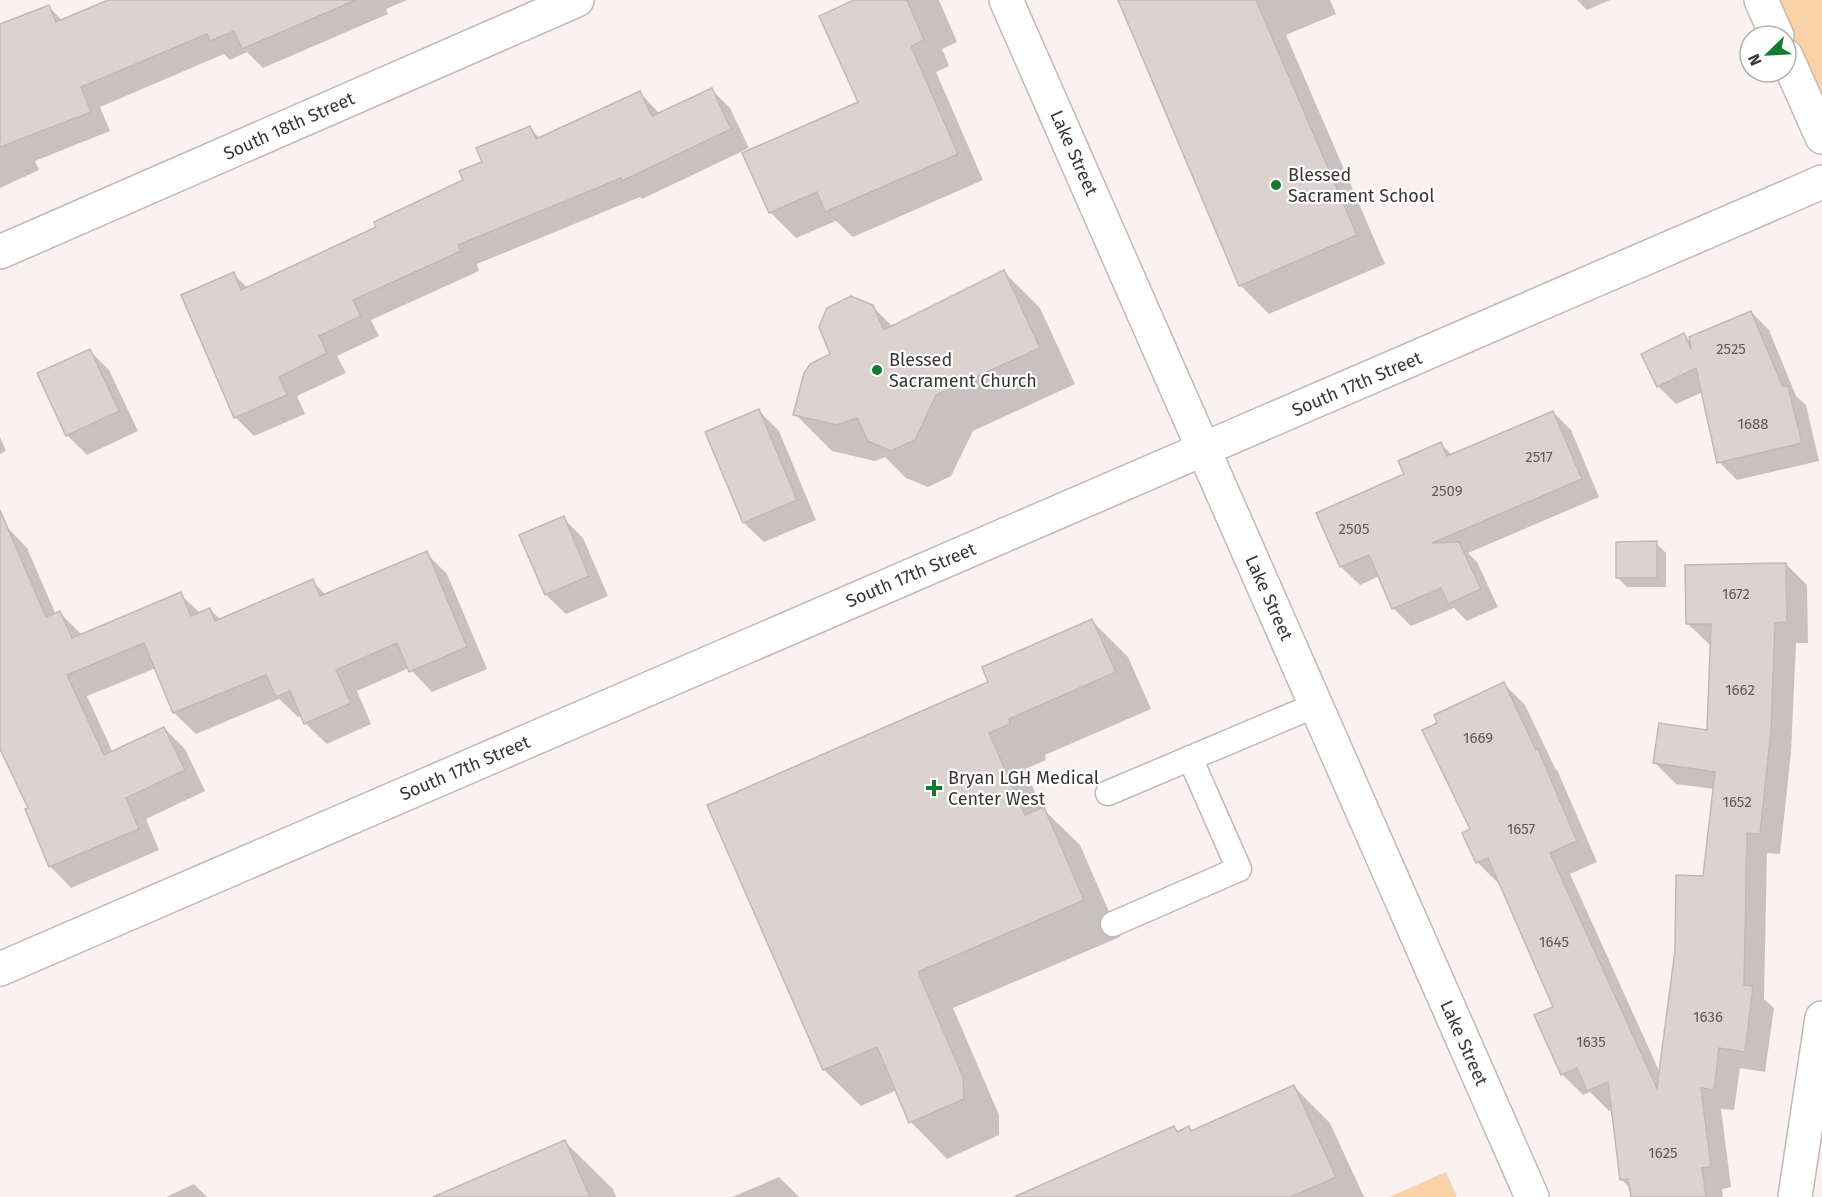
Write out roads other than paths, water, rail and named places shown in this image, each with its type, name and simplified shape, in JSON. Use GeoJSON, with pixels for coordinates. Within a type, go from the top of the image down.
{"type":"FeatureCollection","features":[{"type":"Feature","properties":{"kind":"street","name":"South 18th Street"},"geometry":{"type":"LineString","coordinates":[[0,252],[577,0]]}},
{"type":"Feature","properties":{"kind":"street","name":"Lake Street"},"geometry":{"type":"LineString","coordinates":[[1006,0],[1532,1197]]}},
{"type":"Feature","properties":{"kind":"street"},"geometry":{"type":"LineString","coordinates":[[1761,0],[1772,24]]}},
{"type":"Feature","properties":{"kind":"street"},"geometry":{"type":"LineString","coordinates":[[1798,83],[1822,137]]}},
{"type":"Feature","properties":{"kind":"street","name":"South 17th Street"},"geometry":{"type":"LineString","coordinates":[[0,969],[1822,182]]}},
{"type":"Feature","properties":{"kind":"street"},"geometry":{"type":"LineString","coordinates":[[1795,1197],[1822,1018]]}},
{"type":"Feature","properties":{"kind":"lane"},"geometry":{"type":"LineString","coordinates":[[1108,793],[1316,705]]}},
{"type":"Feature","properties":{"kind":"lane"},"geometry":{"type":"LineString","coordinates":[[1113,924],[1239,868],[1190,758]]}},
{"type":"Feature","properties":{"kind":"place","name":"Blessed Sacrament School"},"geometry":{"type":"Point","coordinates":[1276,185]}},
{"type":"Feature","properties":{"kind":"place","name":"Blessed Sacrament Church"},"geometry":{"type":"Point","coordinates":[877,370]}},
{"type":"Feature","properties":{"kind":"place","name":"Bryan LGH Medical Center West"},"geometry":{"type":"Point","coordinates":[934,788]}}]}
